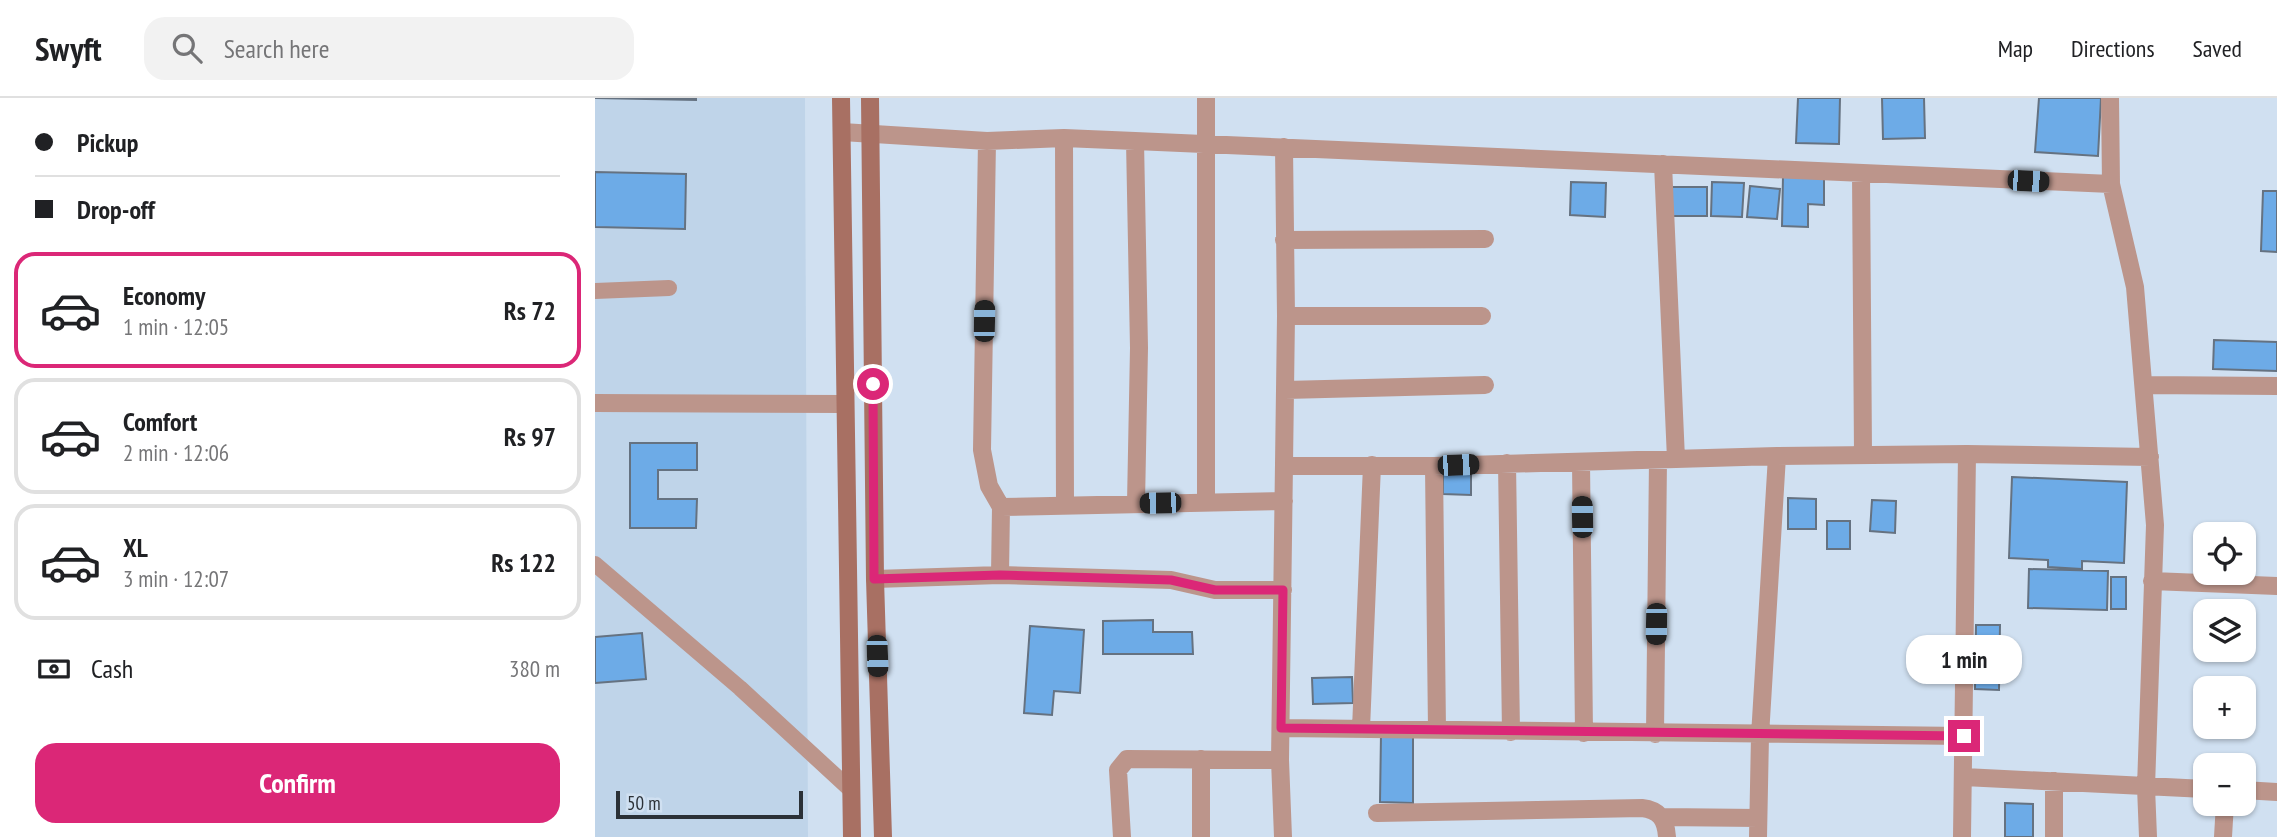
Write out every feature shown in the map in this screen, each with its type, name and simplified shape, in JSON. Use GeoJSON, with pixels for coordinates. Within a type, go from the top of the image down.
{"type":"FeatureCollection","features":[{"type":"Feature","properties":{"kind":"street"},"geometry":{"type":"LineString","coordinates":[[841,98],[852,837]]}},
{"type":"Feature","properties":{"kind":"street"},"geometry":{"type":"LineString","coordinates":[[870,98],[874,579],[883,837]]}},
{"type":"Feature","properties":{"kind":"street"},"geometry":{"type":"LineString","coordinates":[[1206,98],[1206,502]]}},
{"type":"Feature","properties":{"kind":"street"},"geometry":{"type":"LineString","coordinates":[[2110,98],[2111,184],[2135,287],[2155,526],[2146,787],[2148,837]]}},
{"type":"Feature","properties":{"kind":"street"},"geometry":{"type":"LineString","coordinates":[[842,132],[987,141],[1064,138],[1284,147],[2111,184]]}},
{"type":"Feature","properties":{"kind":"street"},"geometry":{"type":"LineString","coordinates":[[1064,138],[1065,504]]}},
{"type":"Feature","properties":{"kind":"street"},"geometry":{"type":"LineString","coordinates":[[987,141],[982,450],[989,486],[1001,507],[1000,575]]}},
{"type":"Feature","properties":{"kind":"street"},"geometry":{"type":"LineString","coordinates":[[1135,141],[1139,348],[1136,503]]}},
{"type":"Feature","properties":{"kind":"street"},"geometry":{"type":"LineString","coordinates":[[1283,837],[1280,761],[1286,316],[1284,147]]}},
{"type":"Feature","properties":{"kind":"street"},"geometry":{"type":"LineString","coordinates":[[1655,734],[1667,460],[1663,164]]}},
{"type":"Feature","properties":{"kind":"street"},"geometry":{"type":"LineString","coordinates":[[1861,173],[1863,454]]}},
{"type":"Feature","properties":{"kind":"street"},"geometry":{"type":"LineString","coordinates":[[1284,240],[1485,239]]}},
{"type":"Feature","properties":{"kind":"street"},"geometry":{"type":"LineString","coordinates":[[1286,316],[1482,316]]}},
{"type":"Feature","properties":{"kind":"street"},"geometry":{"type":"LineString","coordinates":[[1285,390],[1485,385]]}},
{"type":"Feature","properties":{"kind":"street"},"geometry":{"type":"LineString","coordinates":[[2144,385],[2277,386]]}},
{"type":"Feature","properties":{"kind":"street"},"geometry":{"type":"LineString","coordinates":[[595,403],[845,404]]}},
{"type":"Feature","properties":{"kind":"street"},"geometry":{"type":"LineString","coordinates":[[1284,466],[1581,463],[1863,454],[2150,457]]}},
{"type":"Feature","properties":{"kind":"street"},"geometry":{"type":"LineString","coordinates":[[1962,837],[1967,454]]}},
{"type":"Feature","properties":{"kind":"street"},"geometry":{"type":"LineString","coordinates":[[1758,837],[1760,736],[1777,456]]}},
{"type":"Feature","properties":{"kind":"street"},"geometry":{"type":"LineString","coordinates":[[1507,463],[1511,732]]}},
{"type":"Feature","properties":{"kind":"street"},"geometry":{"type":"LineString","coordinates":[[1581,463],[1584,733]]}},
{"type":"Feature","properties":{"kind":"street"},"geometry":{"type":"LineString","coordinates":[[1361,729],[1372,465]]}},
{"type":"Feature","properties":{"kind":"street"},"geometry":{"type":"LineString","coordinates":[[1434,466],[1437,730]]}},
{"type":"Feature","properties":{"kind":"street"},"geometry":{"type":"LineString","coordinates":[[1001,507],[1284,501]]}},
{"type":"Feature","properties":{"kind":"street"},"geometry":{"type":"LineString","coordinates":[[874,579],[1000,575],[1171,580],[1215,590],[1283,590]]}},
{"type":"Feature","properties":{"kind":"street"},"geometry":{"type":"LineString","coordinates":[[2153,582],[2277,586]]}},
{"type":"Feature","properties":{"kind":"street"},"geometry":{"type":"LineString","coordinates":[[1281,728],[1760,736],[1964,736]]}},
{"type":"Feature","properties":{"kind":"street"},"geometry":{"type":"LineString","coordinates":[[1122,837],[1118,770],[1122,762],[1142,758],[1280,761]]}},
{"type":"Feature","properties":{"kind":"street"},"geometry":{"type":"LineString","coordinates":[[1201,759],[1202,837]]}},
{"type":"Feature","properties":{"kind":"street"},"geometry":{"type":"LineString","coordinates":[[1964,777],[2193,789]]}},
{"type":"Feature","properties":{"kind":"street"},"geometry":{"type":"LineString","coordinates":[[2054,782],[2054,837]]}},
{"type":"Feature","properties":{"kind":"street"},"geometry":{"type":"LineString","coordinates":[[2256,791],[2277,792]]}},
{"type":"Feature","properties":{"kind":"street"},"geometry":{"type":"LineString","coordinates":[[1377,813],[1641,808],[1651,809],[1662,817],[1666,822],[1667,837]]}},
{"type":"Feature","properties":{"kind":"street"},"geometry":{"type":"LineString","coordinates":[[2223,837],[2224,816]]}},
{"type":"Feature","properties":{"kind":"street"},"geometry":{"type":"LineString","coordinates":[[1662,817],[1758,818]]}},
{"type":"Feature","properties":{"kind":"lane"},"geometry":{"type":"LineString","coordinates":[[595,291],[669,288]]}},
{"type":"Feature","properties":{"kind":"lane"},"geometry":{"type":"LineString","coordinates":[[595,564],[740,688],[851,790]]}},
{"type":"Feature","properties":{"kind":"shaded area"},"geometry":{"type":"Polygon","coordinates":[[[595,98],[805,98],[808,837],[595,837],[595,98]]]}},
{"type":"Feature","properties":{"kind":"building"},"geometry":{"type":"Polygon","coordinates":[[[595,98],[696,98],[696,100],[595,98]]]}},
{"type":"Feature","properties":{"kind":"building"},"geometry":{"type":"Polygon","coordinates":[[[1798,98],[1840,98],[1839,144],[1796,143],[1798,98]]]}},
{"type":"Feature","properties":{"kind":"building"},"geometry":{"type":"Polygon","coordinates":[[[1882,98],[1924,98],[1925,138],[1883,139],[1882,98]]]}},
{"type":"Feature","properties":{"kind":"building"},"geometry":{"type":"Polygon","coordinates":[[[2039,98],[2101,98],[2098,156],[2035,152],[2039,98]]]}},
{"type":"Feature","properties":{"kind":"building"},"geometry":{"type":"Polygon","coordinates":[[[595,172],[686,174],[685,229],[595,227],[595,172]]]}},
{"type":"Feature","properties":{"kind":"building"},"geometry":{"type":"Polygon","coordinates":[[[1783,176],[1824,177],[1824,205],[1808,204],[1808,227],[1782,226],[1783,176]]]}},
{"type":"Feature","properties":{"kind":"building"},"geometry":{"type":"Polygon","coordinates":[[[1571,182],[1606,183],[1605,217],[1570,215],[1571,182]]]}},
{"type":"Feature","properties":{"kind":"building"},"geometry":{"type":"Polygon","coordinates":[[[1712,182],[1744,183],[1742,217],[1711,216],[1712,182]]]}},
{"type":"Feature","properties":{"kind":"building"},"geometry":{"type":"Polygon","coordinates":[[[1750,186],[1780,189],[1777,219],[1747,217],[1750,186]]]}},
{"type":"Feature","properties":{"kind":"building"},"geometry":{"type":"Polygon","coordinates":[[[1672,187],[1707,187],[1707,216],[1672,216],[1672,187]]]}},
{"type":"Feature","properties":{"kind":"building"},"geometry":{"type":"Polygon","coordinates":[[[2263,191],[2277,191],[2277,252],[2261,251],[2263,191]]]}},
{"type":"Feature","properties":{"kind":"building"},"geometry":{"type":"Polygon","coordinates":[[[2214,340],[2277,342],[2277,371],[2213,369],[2214,340]]]}},
{"type":"Feature","properties":{"kind":"building"},"geometry":{"type":"Polygon","coordinates":[[[630,443],[697,443],[697,470],[658,470],[658,499],[697,499],[696,528],[630,528],[630,443]]]}},
{"type":"Feature","properties":{"kind":"building"},"geometry":{"type":"Polygon","coordinates":[[[1443,470],[1471,470],[1471,495],[1443,494],[1443,470]]]}},
{"type":"Feature","properties":{"kind":"building"},"geometry":{"type":"Polygon","coordinates":[[[2012,477],[2127,482],[2124,563],[2082,561],[2082,569],[2048,567],[2048,560],[2009,558],[2012,477]]]}},
{"type":"Feature","properties":{"kind":"building"},"geometry":{"type":"Polygon","coordinates":[[[1788,498],[1816,499],[1816,529],[1788,529],[1788,498]]]}},
{"type":"Feature","properties":{"kind":"building"},"geometry":{"type":"Polygon","coordinates":[[[1872,500],[1896,501],[1895,533],[1870,531],[1872,500]]]}},
{"type":"Feature","properties":{"kind":"building"},"geometry":{"type":"Polygon","coordinates":[[[1827,521],[1850,521],[1850,549],[1827,549],[1827,521]]]}},
{"type":"Feature","properties":{"kind":"building"},"geometry":{"type":"Polygon","coordinates":[[[2029,569],[2108,571],[2107,610],[2028,608],[2029,569]]]}},
{"type":"Feature","properties":{"kind":"building"},"geometry":{"type":"Polygon","coordinates":[[[2111,577],[2126,577],[2126,609],[2111,609],[2111,577]]]}},
{"type":"Feature","properties":{"kind":"building"},"geometry":{"type":"Polygon","coordinates":[[[1153,620],[1153,632],[1192,632],[1193,654],[1103,654],[1103,621],[1153,620]]]}},
{"type":"Feature","properties":{"kind":"building"},"geometry":{"type":"Polygon","coordinates":[[[1976,625],[2000,625],[1999,690],[1975,689],[1976,625]]]}},
{"type":"Feature","properties":{"kind":"building"},"geometry":{"type":"Polygon","coordinates":[[[1030,626],[1084,630],[1080,693],[1054,691],[1052,715],[1024,713],[1030,626]]]}},
{"type":"Feature","properties":{"kind":"building"},"geometry":{"type":"Polygon","coordinates":[[[642,633],[646,679],[595,683],[595,637],[642,633]]]}},
{"type":"Feature","properties":{"kind":"building"},"geometry":{"type":"Polygon","coordinates":[[[1352,677],[1353,703],[1313,704],[1312,678],[1352,677]]]}},
{"type":"Feature","properties":{"kind":"building"},"geometry":{"type":"Polygon","coordinates":[[[1381,734],[1413,734],[1413,803],[1380,802],[1381,734]]]}},
{"type":"Feature","properties":{"kind":"building"},"geometry":{"type":"Polygon","coordinates":[[[2005,803],[2033,804],[2033,837],[2005,837],[2005,803]]]}},
{"type":"Feature","properties":{"kind":"route"},"geometry":{"type":"LineString","coordinates":[[873,384],[874,579],[1000,575],[1171,580],[1215,590],[1283,590],[1281,728],[1760,736],[1964,736]]}}]}
